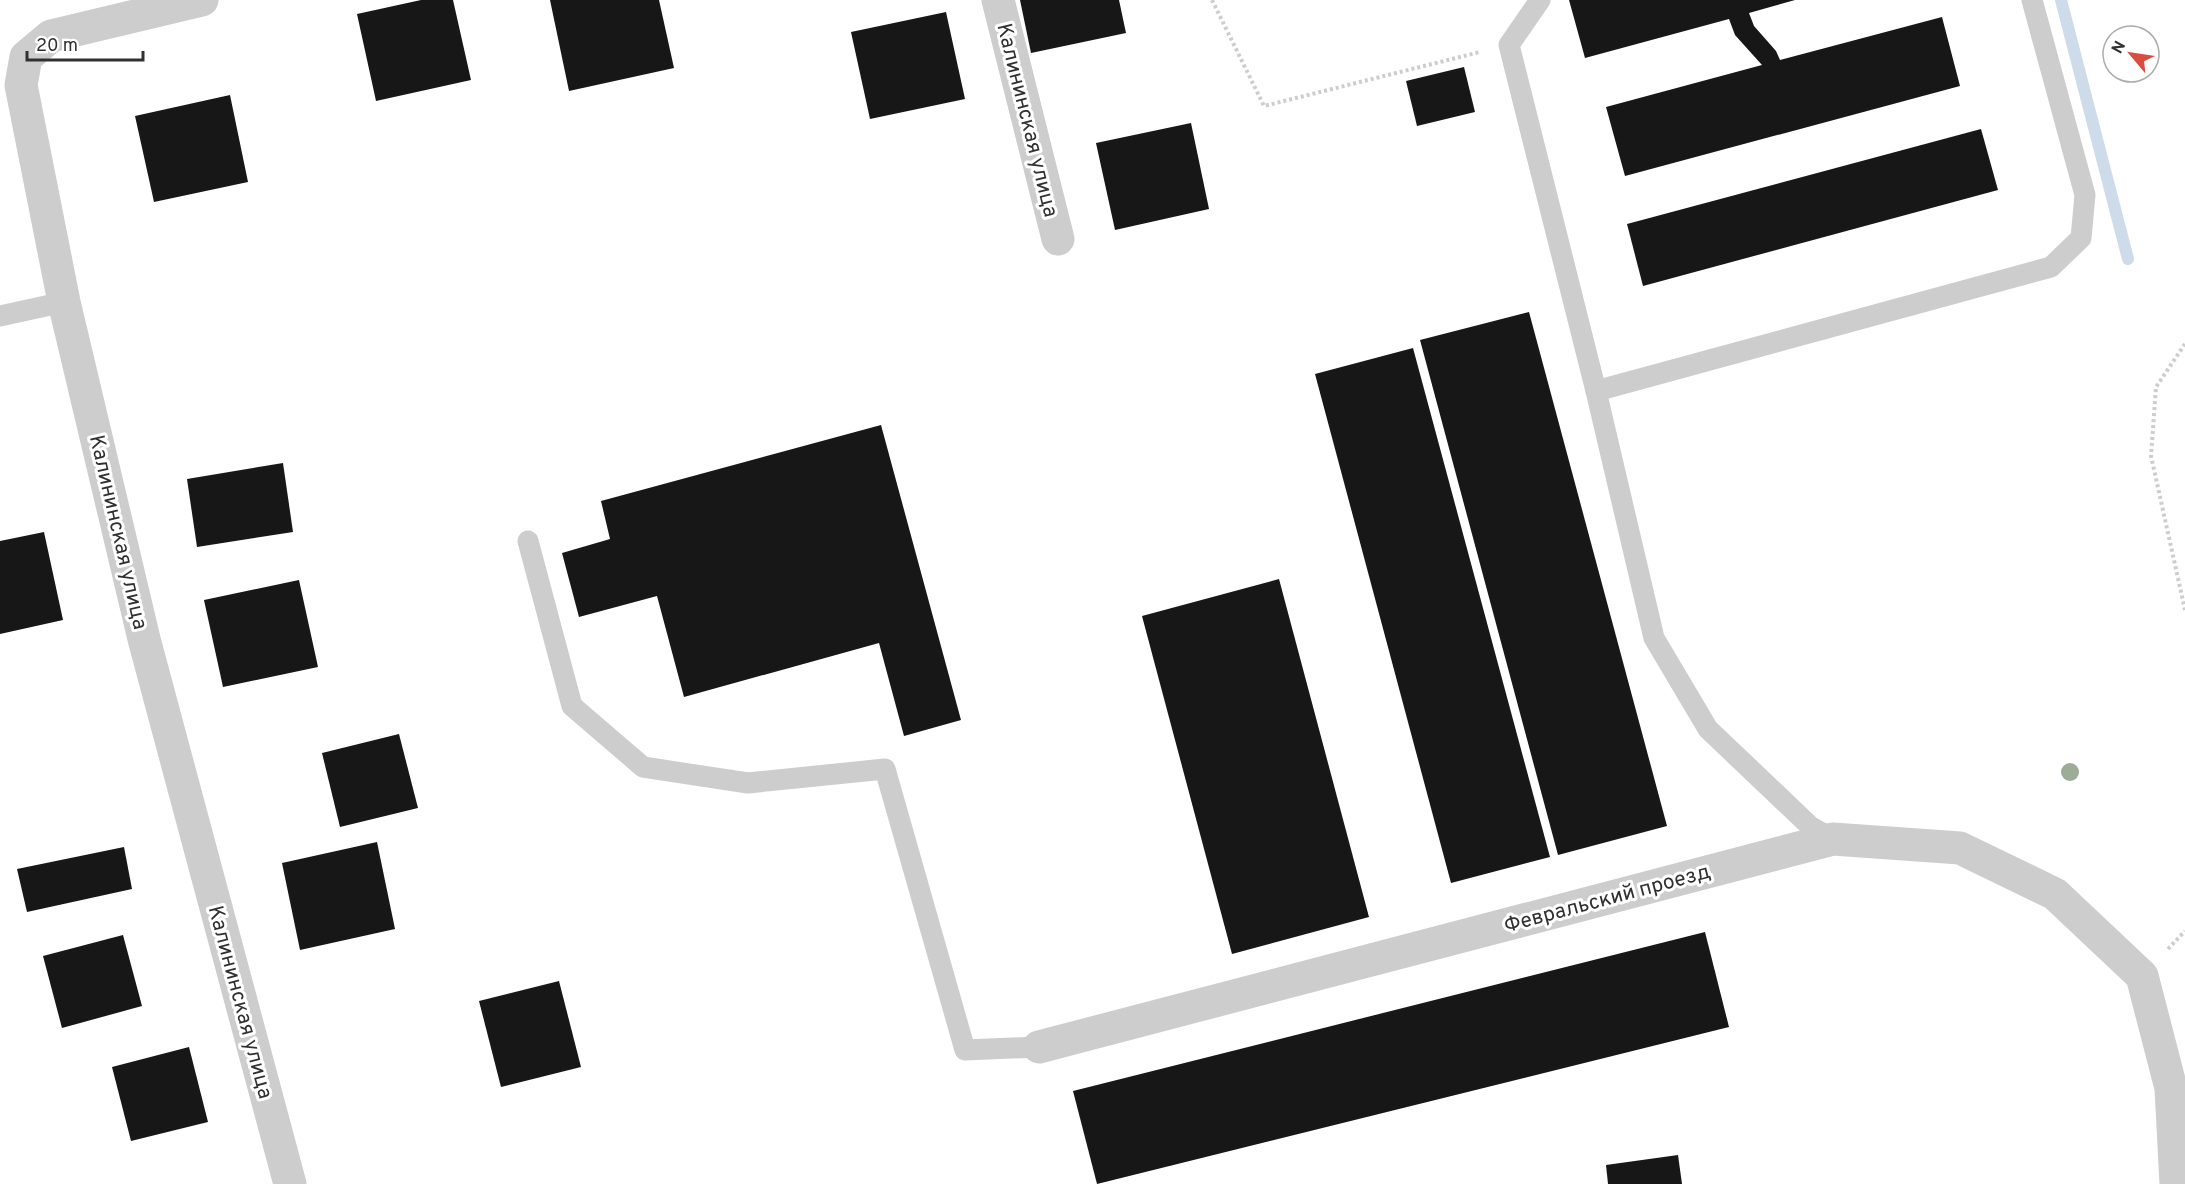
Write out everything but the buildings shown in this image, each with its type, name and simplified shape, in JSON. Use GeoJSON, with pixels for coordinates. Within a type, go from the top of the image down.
{"type":"FeatureCollection","features":[{"type":"Feature","properties":{"kind":"street","name":"Калининская улица"},"geometry":{"type":"LineString","coordinates":[[202,0],[51,36],[26,57],[21,85],[64,302],[144,639],[290,1184]]}},
{"type":"Feature","properties":{"kind":"street","name":"Калининская улица"},"geometry":{"type":"LineString","coordinates":[[998,0],[1058,239]]}},
{"type":"Feature","properties":{"kind":"street","name":"Февральский проезд"},"geometry":{"type":"LineString","coordinates":[[1039,1047],[1833,838],[1960,848],[2055,894],[2142,976],[2171,1088],[2176,1184]]}},
{"type":"Feature","properties":{"kind":"lane"},"geometry":{"type":"LineString","coordinates":[[1540,0],[1509,45],[1596,391],[1654,639],[1708,729],[1811,827],[1833,838]]}},
{"type":"Feature","properties":{"kind":"lane"},"geometry":{"type":"LineString","coordinates":[[1596,391],[2051,267],[2081,238],[2085,195],[2032,0]]}},
{"type":"Feature","properties":{"kind":"lane"},"geometry":{"type":"LineString","coordinates":[[0,316],[64,302]]}},
{"type":"Feature","properties":{"kind":"lane"},"geometry":{"type":"LineString","coordinates":[[528,541],[572,706],[643,767],[748,783],[885,769],[965,1050],[1039,1047]]}},
{"type":"Feature","properties":{"kind":"path"},"geometry":{"type":"LineString","coordinates":[[1212,0],[1263,106],[1509,45]]}},
{"type":"Feature","properties":{"kind":"path"},"geometry":{"type":"LineString","coordinates":[[2185,344],[2156,387],[2151,456],[2185,610]]}},
{"type":"Feature","properties":{"kind":"waterway"},"geometry":{"type":"LineString","coordinates":[[2061,0],[2128,259]]}}]}
